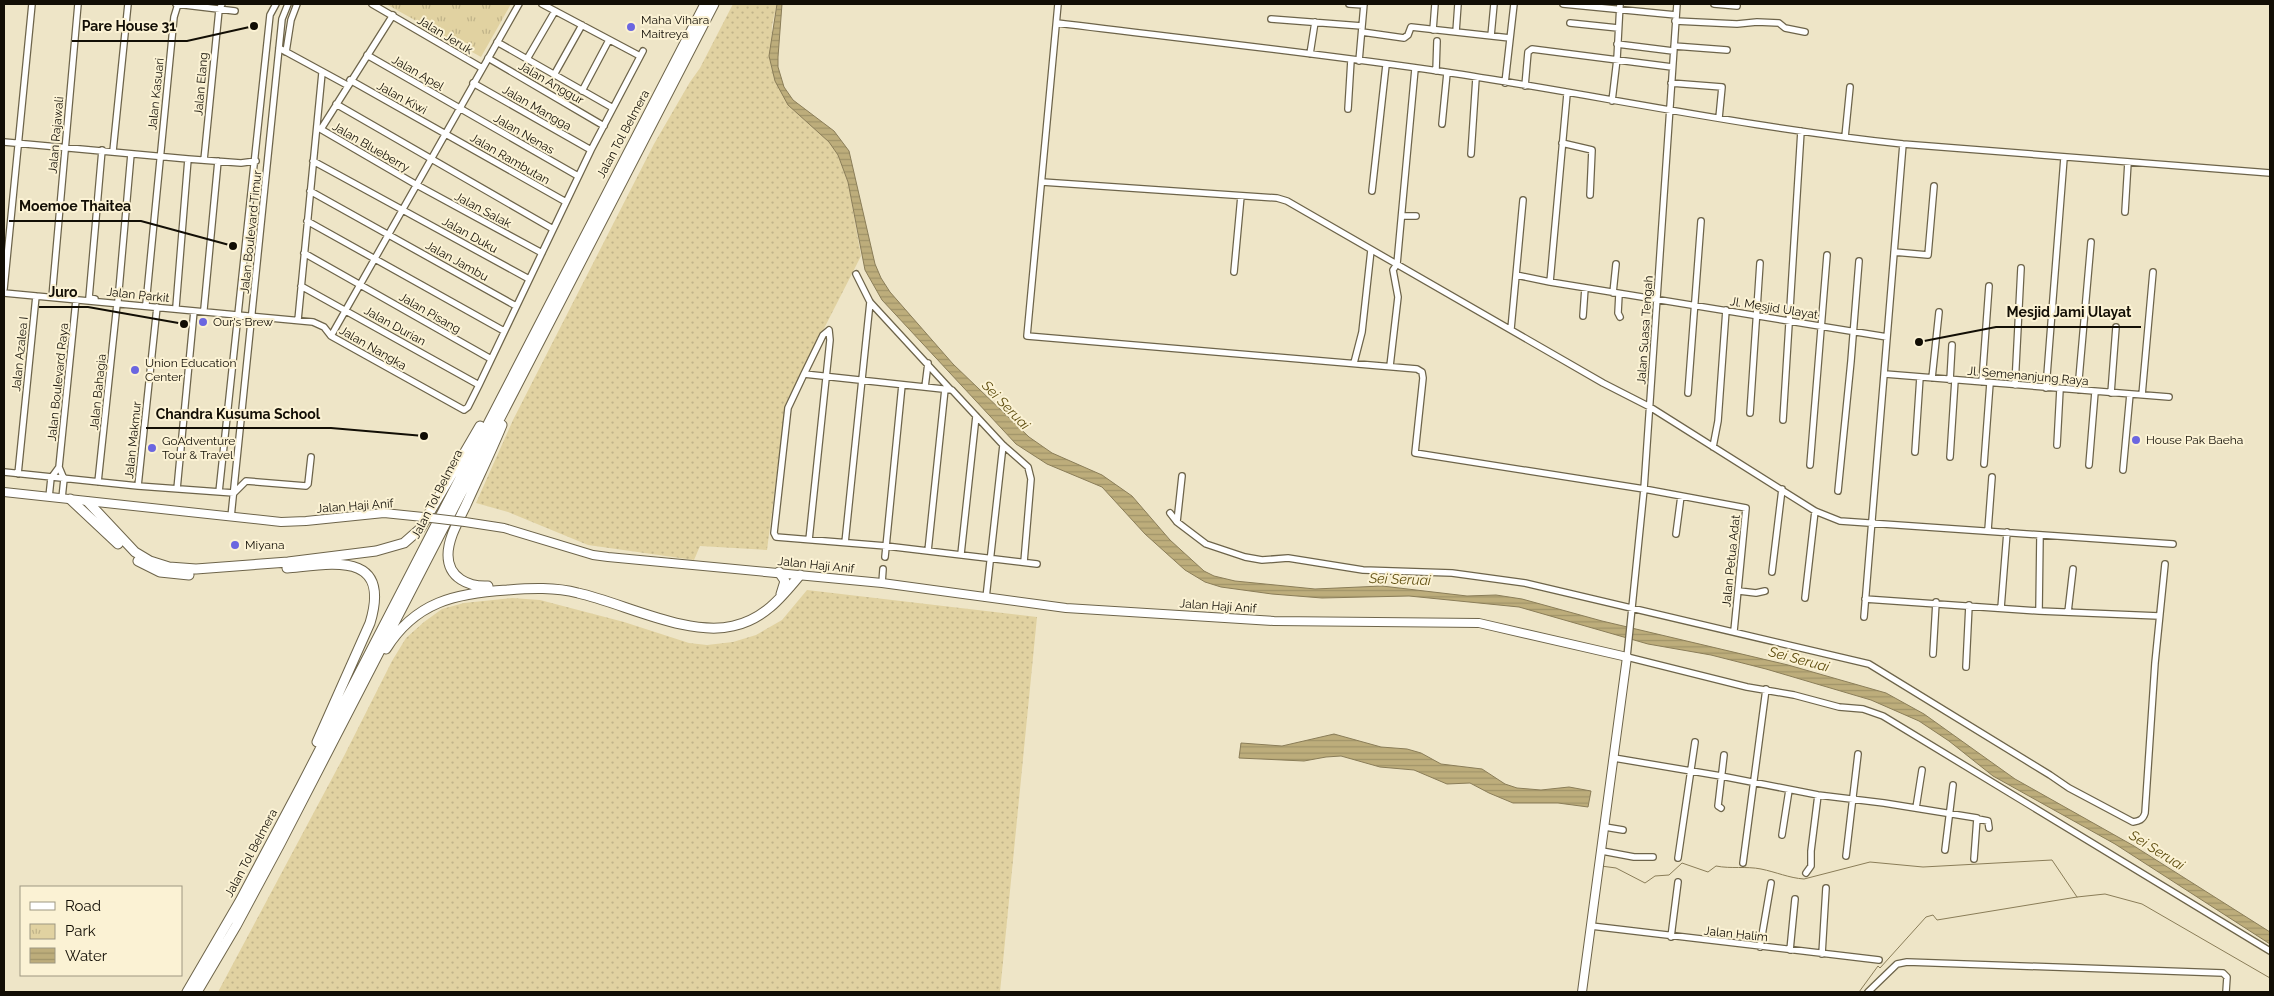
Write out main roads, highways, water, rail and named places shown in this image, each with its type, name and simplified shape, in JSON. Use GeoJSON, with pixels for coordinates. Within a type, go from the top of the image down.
{"type":"FeatureCollection","features":[{"type":"Feature","properties":{"kind":"highway","name":"Jalan Tol Belmera"},"geometry":{"type":"LineString","coordinates":[[187,992],[240,901],[705,4]]}},
{"type":"Feature","properties":{"kind":"highway","name":"Jalan Tol Belmera"},"geometry":{"type":"LineString","coordinates":[[197,992],[249,902],[714,4]]}},
{"type":"Feature","properties":{"kind":"highway"},"geometry":{"type":"LineString","coordinates":[[88,502],[111,529],[142,557],[158,564],[182,569],[298,561],[376,551],[404,543],[416,534],[426,520],[486,416],[524,341],[536,320],[543,314]]}},
{"type":"Feature","properties":{"kind":"highway"},"geometry":{"type":"LineString","coordinates":[[526,367],[489,457],[451,538],[448,559],[452,570],[458,578],[480,586],[543,583],[579,588],[682,621],[719,626],[746,620],[768,607],[784,590],[785,581],[779,572]]}},
{"type":"Feature","properties":{"kind":"highway"},"geometry":{"type":"LineString","coordinates":[[65,497],[130,555],[146,566],[160,572],[197,575],[341,563],[356,566],[369,578],[375,596],[370,623],[290,805]]}},
{"type":"Feature","properties":{"kind":"highway"},"geometry":{"type":"LineString","coordinates":[[308,788],[316,780],[381,658],[394,638],[416,616],[445,599],[478,592],[527,588],[557,589],[578,593],[681,624],[719,628],[745,623],[764,613],[778,602],[800,575]]}},
{"type":"Feature","properties":{"kind":"main road","name":"Jalan Haji Anif"},"geometry":{"type":"LineString","coordinates":[[4,492],[49,495],[88,502],[293,522],[384,513],[423,517],[504,528],[593,555],[882,583],[1066,608],[1240,620],[1479,623],[1627,657],[1582,992]]}},
{"type":"Feature","properties":{"kind":"water"},"geometry":{"type":"Polygon","coordinates":[[[777,4],[782,4],[778,67],[784,87],[793,100],[834,131],[849,151],[875,264],[890,292],[953,364],[1029,437],[1052,453],[1102,475],[1132,496],[1170,540],[1204,571],[1214,576],[1235,581],[1315,589],[1382,586],[1467,596],[1496,595],[1522,599],[1602,621],[1788,665],[1886,693],[1924,714],[2015,779],[2134,846],[2270,932],[2270,944],[2115,844],[1993,776],[1949,741],[1919,721],[1871,700],[1766,669],[1711,655],[1648,644],[1519,607],[1409,596],[1322,598],[1272,594],[1221,587],[1205,582],[1185,570],[1145,534],[1102,487],[1047,464],[1016,444],[882,300],[865,270],[848,182],[838,155],[829,142],[788,105],[775,81],[769,56],[777,4]]]}},
{"type":"Feature","properties":{"kind":"water"},"geometry":{"type":"Polygon","coordinates":[[[1334,734],[1381,747],[1407,749],[1421,753],[1441,764],[1482,769],[1505,784],[1517,788],[1541,790],[1569,787],[1591,791],[1588,807],[1558,803],[1513,803],[1470,783],[1447,784],[1414,770],[1380,767],[1341,756],[1304,761],[1239,758],[1241,743],[1282,746],[1334,734]]]}},
{"type":"Feature","properties":{"kind":"waterway"},"geometry":{"type":"LineString","coordinates":[[1601,866],[1616,868],[1645,883],[1655,876],[1669,875],[1682,863],[1708,872],[1716,866],[1750,868],[1804,879],[1870,862],[1923,867],[2052,860],[2077,897]]}},
{"type":"Feature","properties":{"kind":"waterway"},"geometry":{"type":"LineString","coordinates":[[1859,992],[1878,966],[1880,968],[1926,917],[1933,915],[1937,920],[2105,894],[2142,904],[2270,978]]}},
{"type":"Feature","properties":{"kind":"place","name":"Pare House 31"},"geometry":{"type":"Point","coordinates":[254,26]}},
{"type":"Feature","properties":{"kind":"place","name":"Maha Vihara Maitreya"},"geometry":{"type":"Point","coordinates":[631,27]}},
{"type":"Feature","properties":{"kind":"place","name":"Moemoe Thaitea"},"geometry":{"type":"Point","coordinates":[233,246]}},
{"type":"Feature","properties":{"kind":"place","name":"Our's Brew"},"geometry":{"type":"Point","coordinates":[203,322]}},
{"type":"Feature","properties":{"kind":"place","name":"Juro"},"geometry":{"type":"Point","coordinates":[184,324]}},
{"type":"Feature","properties":{"kind":"place","name":"Mesjid Jami Ulayat"},"geometry":{"type":"Point","coordinates":[1919,342]}},
{"type":"Feature","properties":{"kind":"place","name":"Union Education Center"},"geometry":{"type":"Point","coordinates":[135,370]}},
{"type":"Feature","properties":{"kind":"place","name":"Chandra Kusuma School"},"geometry":{"type":"Point","coordinates":[424,436]}},
{"type":"Feature","properties":{"kind":"place","name":"House Pak Baeha"},"geometry":{"type":"Point","coordinates":[2136,440]}},
{"type":"Feature","properties":{"kind":"place","name":"GoAdventure Tour & Travel"},"geometry":{"type":"Point","coordinates":[152,448]}},
{"type":"Feature","properties":{"kind":"place","name":"Miyana"},"geometry":{"type":"Point","coordinates":[235,545]}},
{"type":"Feature","properties":{"kind":"water label","name":"Sei Seruai"},"geometry":{"type":"Point","coordinates":[1006,405]}},
{"type":"Feature","properties":{"kind":"water label","name":"Sei Seruai"},"geometry":{"type":"Point","coordinates":[1400,579]}},
{"type":"Feature","properties":{"kind":"water label","name":"Sei Seruai"},"geometry":{"type":"Point","coordinates":[1799,659]}},
{"type":"Feature","properties":{"kind":"water label","name":"Sei Seruai"},"geometry":{"type":"Point","coordinates":[2157,850]}}]}
